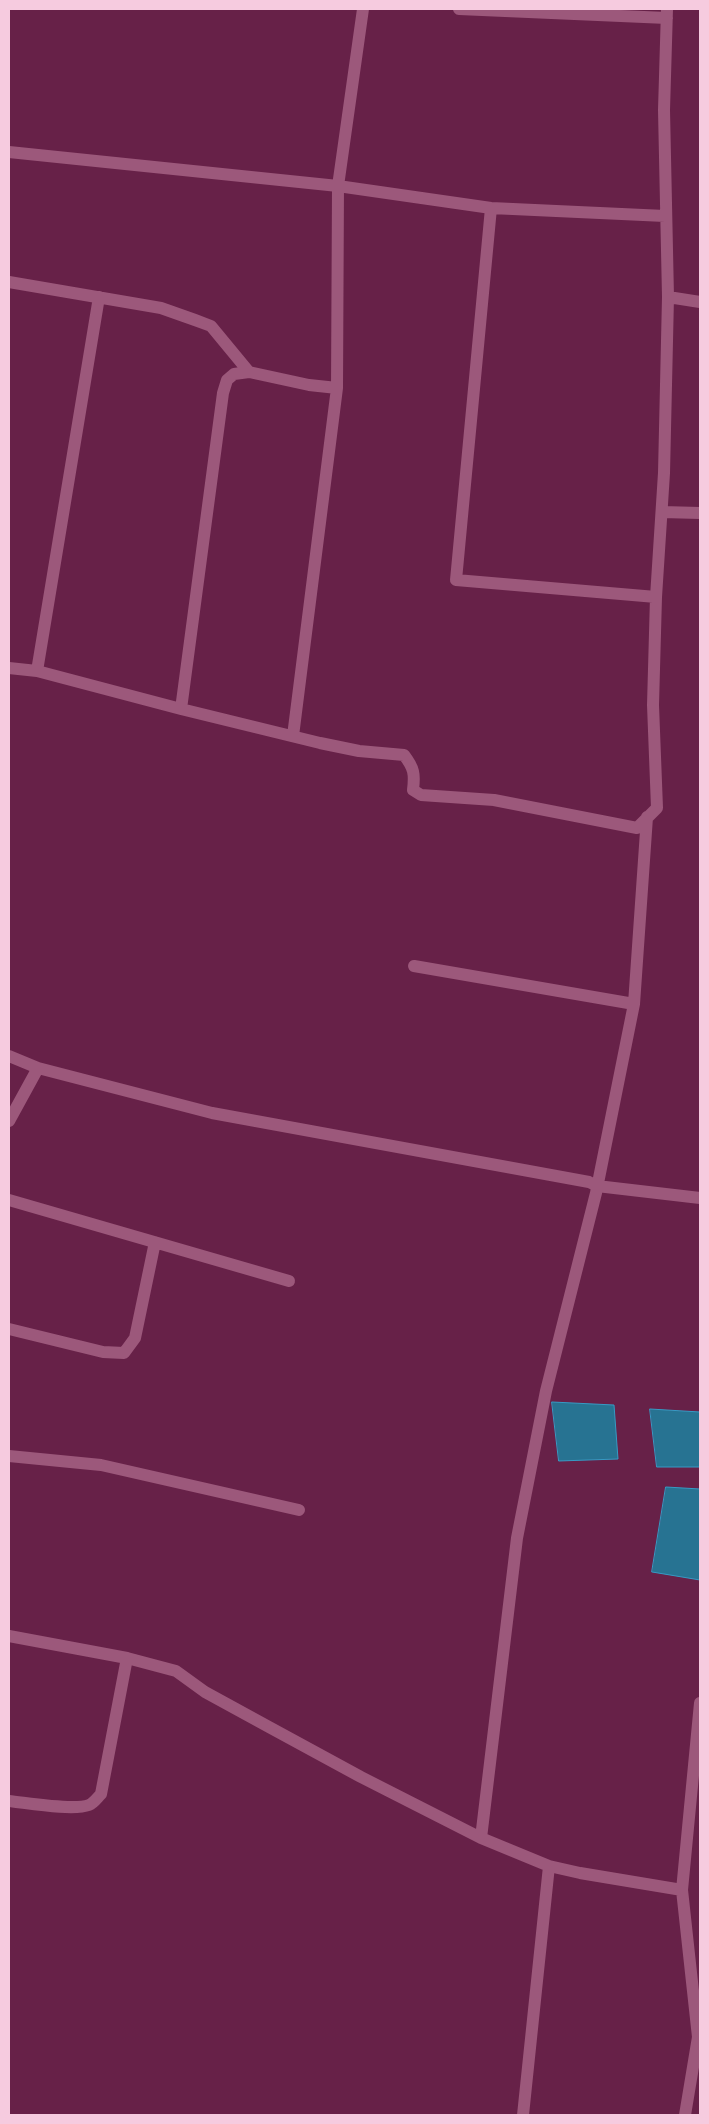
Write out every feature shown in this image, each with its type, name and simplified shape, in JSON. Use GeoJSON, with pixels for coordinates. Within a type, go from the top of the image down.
{"type":"FeatureCollection","features":[{"type":"Feature","properties":{"kind":"street"},"geometry":{"type":"LineString","coordinates":[[292,736],[336,388],[338,186],[363,9]]}},
{"type":"Feature","properties":{"kind":"street"},"geometry":{"type":"LineString","coordinates":[[9,668],[37,672],[181,710],[359,751],[404,755],[413,766],[415,775],[413,790],[421,795],[494,800],[637,828],[656,808],[653,705],[656,597],[664,473],[668,297],[664,110],[667,13],[459,9]]}},
{"type":"Feature","properties":{"kind":"street"},"geometry":{"type":"LineString","coordinates":[[9,152],[338,186],[491,208],[665,216]]}},
{"type":"Feature","properties":{"kind":"street"},"geometry":{"type":"LineString","coordinates":[[491,208],[456,580],[656,597]]}},
{"type":"Feature","properties":{"kind":"street"},"geometry":{"type":"LineString","coordinates":[[9,282],[161,308],[211,326],[249,372]]}},
{"type":"Feature","properties":{"kind":"street"},"geometry":{"type":"LineString","coordinates":[[37,672],[99,297]]}},
{"type":"Feature","properties":{"kind":"street"},"geometry":{"type":"LineString","coordinates":[[668,297],[700,302]]}},
{"type":"Feature","properties":{"kind":"street"},"geometry":{"type":"LineString","coordinates":[[181,710],[223,393],[227,380],[234,374],[249,372],[309,385],[336,388]]}},
{"type":"Feature","properties":{"kind":"street"},"geometry":{"type":"LineString","coordinates":[[662,512],[700,513]]}},
{"type":"Feature","properties":{"kind":"street"},"geometry":{"type":"LineString","coordinates":[[481,1838],[517,1538],[546,1392],[596,1186],[634,1004],[647,817]]}},
{"type":"Feature","properties":{"kind":"street"},"geometry":{"type":"LineString","coordinates":[[414,966],[634,1004]]}},
{"type":"Feature","properties":{"kind":"street"},"geometry":{"type":"LineString","coordinates":[[9,1056],[38,1068],[212,1113],[589,1182],[596,1186],[700,1198]]}},
{"type":"Feature","properties":{"kind":"street"},"geometry":{"type":"LineString","coordinates":[[9,1121],[38,1068]]}},
{"type":"Feature","properties":{"kind":"street"},"geometry":{"type":"LineString","coordinates":[[9,1200],[289,1282]]}},
{"type":"Feature","properties":{"kind":"street"},"geometry":{"type":"LineString","coordinates":[[9,1329],[102,1352],[124,1353],[135,1338],[155,1242]]}},
{"type":"Feature","properties":{"kind":"street"},"geometry":{"type":"LineString","coordinates":[[9,1456],[101,1465],[299,1510]]}},
{"type":"Feature","properties":{"kind":"street"},"geometry":{"type":"LineString","coordinates":[[9,1636],[127,1658],[176,1671],[206,1692],[269,1728],[481,1838],[549,1866],[682,1890]]}},
{"type":"Feature","properties":{"kind":"street"},"geometry":{"type":"LineString","coordinates":[[9,1801],[78,1807],[90,1805],[101,1794],[127,1658]]}},
{"type":"Feature","properties":{"kind":"street"},"geometry":{"type":"LineString","coordinates":[[685,2115],[699,2038],[682,1890],[700,1703]]}},
{"type":"Feature","properties":{"kind":"street"},"geometry":{"type":"LineString","coordinates":[[523,2115],[549,1866]]}},
{"type":"Feature","properties":{"kind":"building"},"geometry":{"type":"Polygon","coordinates":[[[552,1402],[614,1405],[618,1459],[559,1461],[552,1402]]]}},
{"type":"Feature","properties":{"kind":"building"},"geometry":{"type":"Polygon","coordinates":[[[650,1409],[700,1412],[700,1467],[657,1467],[650,1409]]]}},
{"type":"Feature","properties":{"kind":"building"},"geometry":{"type":"Polygon","coordinates":[[[666,1487],[700,1489],[700,1580],[652,1572],[666,1487]]]}}]}
